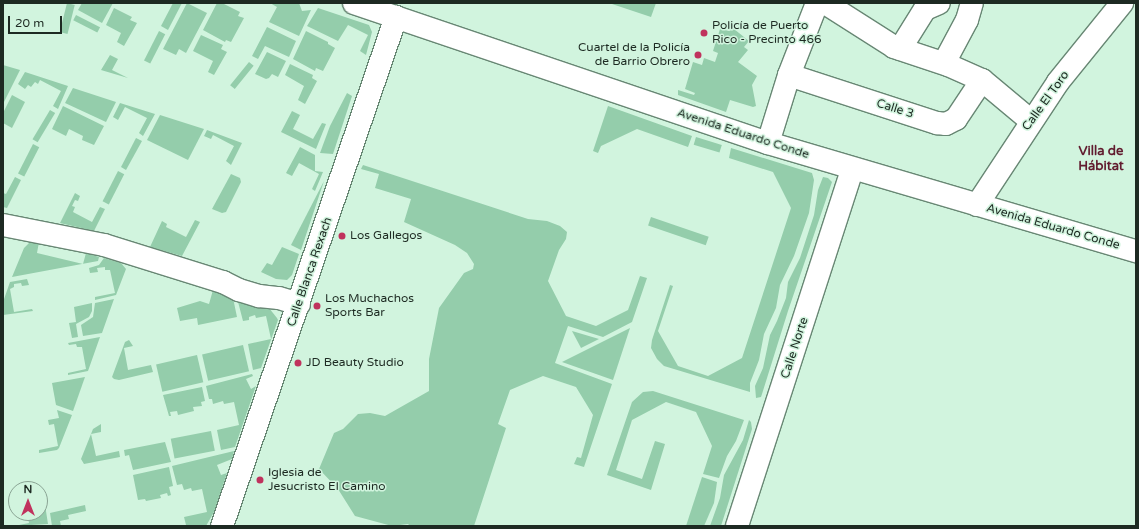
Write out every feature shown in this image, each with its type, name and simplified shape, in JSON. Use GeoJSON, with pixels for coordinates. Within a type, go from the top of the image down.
{"type":"FeatureCollection","features":[{"type":"Feature","properties":{"kind":"street","name":"Avenida Eduardo Conde"},"geometry":{"type":"LineString","coordinates":[[354,3],[391,11],[768,143],[852,170],[977,204],[1136,252]]}},
{"type":"Feature","properties":{"kind":"street"},"geometry":{"type":"LineString","coordinates":[[768,143],[789,75],[817,3]]}},
{"type":"Feature","properties":{"kind":"street"},"geometry":{"type":"LineString","coordinates":[[825,3],[883,42],[900,50],[944,64],[982,80],[1031,121]]}},
{"type":"Feature","properties":{"kind":"street"},"geometry":{"type":"LineString","coordinates":[[900,50],[925,9],[939,3]]}},
{"type":"Feature","properties":{"kind":"street"},"geometry":{"type":"LineString","coordinates":[[944,64],[967,20],[972,3]]}},
{"type":"Feature","properties":{"kind":"street","name":"Calle El Toro"},"geometry":{"type":"LineString","coordinates":[[977,204],[1058,82],[1122,3]]}},
{"type":"Feature","properties":{"kind":"street","name":"Calle Blanca Rexach"},"geometry":{"type":"LineString","coordinates":[[222,526],[289,301],[391,11]]}},
{"type":"Feature","properties":{"kind":"street","name":"Calle 3"},"geometry":{"type":"LineString","coordinates":[[789,75],[946,124],[956,119],[982,80]]}},
{"type":"Feature","properties":{"kind":"street","name":"Calle Norte"},"geometry":{"type":"LineString","coordinates":[[737,526],[852,170]]}},
{"type":"Feature","properties":{"kind":"street"},"geometry":{"type":"LineString","coordinates":[[3,225],[104,245],[229,284],[241,280],[255,282],[267,287],[289,301]]}},
{"type":"Feature","properties":{"kind":"green space"},"geometry":{"type":"Polygon","coordinates":[[[67,3],[75,5],[68,34],[60,32],[67,3]]]}},
{"type":"Feature","properties":{"kind":"green space"},"geometry":{"type":"Polygon","coordinates":[[[82,3],[113,3],[102,23],[78,10],[82,3]]]}},
{"type":"Feature","properties":{"kind":"green space"},"geometry":{"type":"Polygon","coordinates":[[[173,3],[182,3],[168,30],[161,26],[173,3]]]}},
{"type":"Feature","properties":{"kind":"green space"},"geometry":{"type":"Polygon","coordinates":[[[187,3],[207,13],[186,53],[179,49],[176,55],[163,49],[187,3]]]}},
{"type":"Feature","properties":{"kind":"green space"},"geometry":{"type":"Polygon","coordinates":[[[217,3],[222,3],[240,12],[238,16],[244,18],[231,42],[226,40],[225,42],[203,30],[217,3]]]}},
{"type":"Feature","properties":{"kind":"green space"},"geometry":{"type":"Polygon","coordinates":[[[270,3],[299,3],[302,11],[311,10],[299,36],[269,22],[277,7],[270,3]]]}},
{"type":"Feature","properties":{"kind":"green space"},"geometry":{"type":"Polygon","coordinates":[[[609,3],[656,3],[651,17],[609,3]]]}},
{"type":"Feature","properties":{"kind":"green space"},"geometry":{"type":"Polygon","coordinates":[[[114,8],[132,17],[130,20],[137,23],[124,46],[117,42],[121,33],[106,25],[114,8]]]}},
{"type":"Feature","properties":{"kind":"green space"},"geometry":{"type":"Polygon","coordinates":[[[318,8],[369,25],[372,32],[366,55],[360,51],[368,35],[348,25],[338,41],[307,26],[318,8]]]}},
{"type":"Feature","properties":{"kind":"green space"},"geometry":{"type":"Polygon","coordinates":[[[76,15],[100,27],[97,33],[73,20],[76,15]]]}},
{"type":"Feature","properties":{"kind":"green space"},"geometry":{"type":"Polygon","coordinates":[[[267,27],[296,41],[289,57],[265,46],[258,59],[252,56],[267,27]]]}},
{"type":"Feature","properties":{"kind":"green space"},"geometry":{"type":"Polygon","coordinates":[[[720,29],[729,31],[734,29],[749,41],[744,47],[748,50],[738,62],[757,76],[752,85],[756,106],[753,107],[730,100],[726,112],[678,95],[678,90],[694,95],[695,93],[685,89],[693,62],[702,65],[704,58],[715,62],[718,53],[713,51],[720,29]]]}},
{"type":"Feature","properties":{"kind":"green space"},"geometry":{"type":"Polygon","coordinates":[[[159,31],[165,34],[150,64],[144,60],[159,31]]]}},
{"type":"Feature","properties":{"kind":"green space"},"geometry":{"type":"Polygon","coordinates":[[[306,31],[328,42],[328,44],[335,48],[323,71],[316,68],[315,71],[293,59],[306,31]]]}},
{"type":"Feature","properties":{"kind":"green space"},"geometry":{"type":"Polygon","coordinates":[[[201,35],[223,45],[221,49],[227,52],[214,75],[208,72],[213,61],[193,51],[201,35]]]}},
{"type":"Feature","properties":{"kind":"green space"},"geometry":{"type":"Polygon","coordinates":[[[267,52],[286,61],[278,77],[272,74],[266,79],[255,74],[267,52]]]}},
{"type":"Feature","properties":{"kind":"green space"},"geometry":{"type":"Polygon","coordinates":[[[110,55],[118,59],[112,70],[128,78],[101,70],[110,55]]]}},
{"type":"Feature","properties":{"kind":"green space"},"geometry":{"type":"Polygon","coordinates":[[[249,62],[254,66],[235,89],[230,85],[249,62]]]}},
{"type":"Feature","properties":{"kind":"green space"},"geometry":{"type":"Polygon","coordinates":[[[290,64],[313,75],[312,78],[317,81],[305,104],[298,100],[304,86],[285,75],[290,64]]]}},
{"type":"Feature","properties":{"kind":"green space"},"geometry":{"type":"Polygon","coordinates":[[[3,65],[20,70],[4,102],[3,101],[3,65]]]}},
{"type":"Feature","properties":{"kind":"green space"},"geometry":{"type":"Polygon","coordinates":[[[25,72],[68,86],[58,109],[53,106],[61,91],[40,80],[38,84],[35,82],[31,87],[28,85],[25,89],[18,84],[25,72]]]}},
{"type":"Feature","properties":{"kind":"green space"},"geometry":{"type":"Polygon","coordinates":[[[73,88],[116,102],[106,122],[65,103],[73,88]]]}},
{"type":"Feature","properties":{"kind":"green space"},"geometry":{"type":"Polygon","coordinates":[[[347,93],[352,96],[333,154],[320,153],[330,126],[347,93]]]}},
{"type":"Feature","properties":{"kind":"green space"},"geometry":{"type":"Polygon","coordinates":[[[12,95],[25,102],[12,128],[3,123],[3,113],[12,95]]]}},
{"type":"Feature","properties":{"kind":"green space"},"geometry":{"type":"Polygon","coordinates":[[[120,103],[155,114],[143,136],[139,133],[147,118],[125,107],[118,120],[113,117],[120,103]]]}},
{"type":"Feature","properties":{"kind":"green space"},"geometry":{"type":"Polygon","coordinates":[[[63,106],[104,126],[94,145],[82,140],[83,136],[69,129],[66,136],[52,129],[63,106]]]}},
{"type":"Feature","properties":{"kind":"green space"},"geometry":{"type":"Polygon","coordinates":[[[608,106],[692,136],[688,147],[637,129],[601,146],[598,153],[593,151],[608,106]]]}},
{"type":"Feature","properties":{"kind":"green space"},"geometry":{"type":"Polygon","coordinates":[[[50,110],[55,113],[38,142],[32,139],[50,110]]]}},
{"type":"Feature","properties":{"kind":"green space"},"geometry":{"type":"Polygon","coordinates":[[[292,111],[300,115],[293,129],[313,139],[322,123],[326,124],[316,149],[281,132],[292,111]]]}},
{"type":"Feature","properties":{"kind":"green space"},"geometry":{"type":"Polygon","coordinates":[[[160,115],[204,129],[188,160],[147,140],[160,115]]]}},
{"type":"Feature","properties":{"kind":"green space"},"geometry":{"type":"Polygon","coordinates":[[[207,130],[242,143],[231,165],[226,161],[234,146],[213,135],[211,139],[204,136],[207,130]]]}},
{"type":"Feature","properties":{"kind":"green space"},"geometry":{"type":"Polygon","coordinates":[[[696,137],[722,145],[719,153],[694,145],[696,137]]]}},
{"type":"Feature","properties":{"kind":"green space"},"geometry":{"type":"Polygon","coordinates":[[[136,138],[142,141],[126,170],[121,167],[136,138]]]}},
{"type":"Feature","properties":{"kind":"green space"},"geometry":{"type":"Polygon","coordinates":[[[33,144],[39,147],[24,177],[18,173],[33,144]]]}},
{"type":"Feature","properties":{"kind":"green space"},"geometry":{"type":"Polygon","coordinates":[[[300,147],[315,155],[315,171],[323,172],[315,191],[312,189],[319,174],[299,163],[292,176],[286,173],[300,147]]]}},
{"type":"Feature","properties":{"kind":"green space"},"geometry":{"type":"Polygon","coordinates":[[[731,148],[812,173],[814,180],[809,213],[794,256],[780,285],[776,308],[764,334],[759,360],[750,383],[750,392],[664,366],[657,359],[651,348],[652,340],[670,285],[673,286],[658,331],[678,366],[708,376],[742,358],[791,208],[773,172],[729,158],[731,148]]]}},
{"type":"Feature","properties":{"kind":"green space"},"geometry":{"type":"Polygon","coordinates":[[[363,165],[528,219],[547,221],[560,226],[567,232],[566,239],[559,250],[548,281],[566,316],[596,326],[628,310],[640,276],[647,278],[632,322],[603,337],[568,326],[555,363],[612,384],[584,467],[574,464],[577,457],[581,458],[593,415],[576,387],[543,376],[510,390],[498,424],[506,428],[474,526],[410,526],[408,524],[392,526],[355,516],[338,489],[319,469],[334,433],[343,429],[358,414],[370,413],[385,416],[429,391],[429,359],[439,308],[464,273],[473,269],[474,264],[467,253],[455,245],[404,222],[411,199],[375,188],[379,174],[361,169],[363,165]]]}},
{"type":"Feature","properties":{"kind":"green space"},"geometry":{"type":"Polygon","coordinates":[[[118,171],[124,174],[109,204],[103,201],[118,171]]]}},
{"type":"Feature","properties":{"kind":"green space"},"geometry":{"type":"Polygon","coordinates":[[[231,174],[240,178],[241,182],[226,212],[222,213],[212,209],[231,174]]]}},
{"type":"Feature","properties":{"kind":"green space"},"geometry":{"type":"Polygon","coordinates":[[[15,177],[21,180],[7,208],[3,207],[3,193],[6,194],[15,177]]]}},
{"type":"Feature","properties":{"kind":"green space"},"geometry":{"type":"Polygon","coordinates":[[[823,177],[828,178],[832,182],[788,311],[761,397],[756,398],[755,386],[763,368],[770,335],[786,298],[788,282],[800,258],[814,215],[818,190],[823,177]]]}},
{"type":"Feature","properties":{"kind":"green space"},"geometry":{"type":"Polygon","coordinates":[[[324,181],[301,250],[291,245],[324,181]]]}},
{"type":"Feature","properties":{"kind":"green space"},"geometry":{"type":"Polygon","coordinates":[[[75,193],[80,196],[78,201],[75,200],[72,206],[75,207],[73,212],[92,222],[100,207],[105,209],[94,231],[60,223],[75,193]]]}},
{"type":"Feature","properties":{"kind":"green space"},"geometry":{"type":"Polygon","coordinates":[[[651,217],[709,237],[706,245],[648,226],[651,217]]]}},
{"type":"Feature","properties":{"kind":"green space"},"geometry":{"type":"Polygon","coordinates":[[[195,220],[200,222],[182,256],[150,247],[162,221],[167,224],[166,227],[186,237],[195,220]]]}},
{"type":"Feature","properties":{"kind":"green space"},"geometry":{"type":"Polygon","coordinates":[[[31,241],[39,242],[37,253],[83,264],[12,277],[24,248],[31,241]]]}},
{"type":"Feature","properties":{"kind":"green space"},"geometry":{"type":"Polygon","coordinates":[[[282,247],[299,254],[292,275],[287,280],[276,279],[261,272],[267,263],[272,265],[282,247]]]}},
{"type":"Feature","properties":{"kind":"green space"},"geometry":{"type":"Polygon","coordinates":[[[86,253],[99,257],[98,261],[83,264],[86,253]]]}},
{"type":"Feature","properties":{"kind":"green space"},"geometry":{"type":"Polygon","coordinates":[[[104,258],[121,263],[126,269],[116,295],[95,300],[95,297],[115,293],[110,270],[105,270],[105,267],[97,268],[98,272],[90,273],[89,268],[99,265],[104,258]]]}},
{"type":"Feature","properties":{"kind":"green space"},"geometry":{"type":"Polygon","coordinates":[[[27,279],[29,285],[22,286],[21,283],[14,284],[14,287],[10,289],[14,312],[32,309],[33,311],[3,315],[3,302],[10,282],[27,279]]]}},
{"type":"Feature","properties":{"kind":"green space"},"geometry":{"type":"Polygon","coordinates":[[[213,290],[233,298],[237,317],[198,325],[197,318],[180,321],[177,308],[200,301],[209,304],[213,290]]]}},
{"type":"Feature","properties":{"kind":"green space"},"geometry":{"type":"Polygon","coordinates":[[[237,298],[249,302],[248,305],[259,307],[260,304],[269,308],[278,320],[261,368],[253,370],[248,344],[271,339],[266,316],[256,318],[255,315],[249,317],[249,320],[243,321],[237,298]]]}},
{"type":"Feature","properties":{"kind":"green space"},"geometry":{"type":"Polygon","coordinates":[[[114,299],[102,333],[83,336],[81,325],[93,317],[95,303],[114,299]]]}},
{"type":"Feature","properties":{"kind":"green space"},"geometry":{"type":"Polygon","coordinates":[[[92,303],[92,311],[89,317],[76,324],[78,337],[72,338],[69,323],[76,322],[74,307],[92,303]]]}},
{"type":"Feature","properties":{"kind":"green space"},"geometry":{"type":"Polygon","coordinates":[[[630,328],[613,380],[562,362],[630,328]]]}},
{"type":"Feature","properties":{"kind":"green space"},"geometry":{"type":"Polygon","coordinates":[[[572,331],[599,339],[581,348],[572,331]]]}},
{"type":"Feature","properties":{"kind":"green space"},"geometry":{"type":"Polygon","coordinates":[[[100,337],[88,371],[68,375],[68,373],[86,369],[82,347],[77,347],[76,344],[69,345],[68,343],[100,337]]]}},
{"type":"Feature","properties":{"kind":"green space"},"geometry":{"type":"Polygon","coordinates":[[[129,340],[133,346],[124,348],[128,370],[151,365],[153,372],[119,380],[114,379],[112,377],[125,342],[129,340]]]}},
{"type":"Feature","properties":{"kind":"green space"},"geometry":{"type":"Polygon","coordinates":[[[243,345],[249,371],[208,381],[202,354],[243,345]]]}},
{"type":"Feature","properties":{"kind":"green space"},"geometry":{"type":"Polygon","coordinates":[[[197,355],[203,382],[162,392],[156,364],[197,355]]]}},
{"type":"Feature","properties":{"kind":"green space"},"geometry":{"type":"Polygon","coordinates":[[[252,374],[253,376],[246,379],[251,389],[256,386],[235,447],[221,450],[217,430],[239,425],[234,402],[224,404],[223,401],[213,404],[212,399],[209,399],[206,386],[252,374]]]}},
{"type":"Feature","properties":{"kind":"green space"},"geometry":{"type":"Polygon","coordinates":[[[85,377],[73,411],[56,405],[52,383],[85,377]]]}},
{"type":"Feature","properties":{"kind":"green space"},"geometry":{"type":"Polygon","coordinates":[[[202,387],[205,401],[201,402],[202,406],[193,407],[194,411],[178,415],[177,411],[170,412],[171,416],[169,416],[163,395],[202,387]]]}},
{"type":"Feature","properties":{"kind":"green space"},"geometry":{"type":"Polygon","coordinates":[[[653,391],[744,420],[736,441],[727,456],[719,478],[703,474],[712,446],[696,412],[666,402],[632,420],[616,470],[642,479],[655,441],[665,444],[651,490],[607,475],[632,402],[643,392],[653,391]]]}},
{"type":"Feature","properties":{"kind":"green space"},"geometry":{"type":"Polygon","coordinates":[[[57,410],[72,415],[59,448],[57,450],[39,453],[39,450],[58,446],[54,424],[49,425],[48,420],[59,418],[57,410]]]}},
{"type":"Feature","properties":{"kind":"green space"},"geometry":{"type":"Polygon","coordinates":[[[749,420],[751,422],[752,429],[721,526],[710,526],[720,498],[724,475],[743,440],[749,420]]]}},
{"type":"Feature","properties":{"kind":"green space"},"geometry":{"type":"Polygon","coordinates":[[[101,424],[101,432],[91,434],[93,429],[101,424]]]}},
{"type":"Feature","properties":{"kind":"green space"},"geometry":{"type":"Polygon","coordinates":[[[211,431],[215,451],[175,458],[171,439],[211,431]]]}},
{"type":"Feature","properties":{"kind":"green space"},"geometry":{"type":"Polygon","coordinates":[[[91,434],[96,456],[119,451],[120,457],[84,464],[81,459],[91,434]]]}},
{"type":"Feature","properties":{"kind":"green space"},"geometry":{"type":"Polygon","coordinates":[[[165,442],[171,462],[133,470],[129,455],[125,456],[124,450],[165,442]]]}},
{"type":"Feature","properties":{"kind":"green space"},"geometry":{"type":"Polygon","coordinates":[[[234,451],[232,459],[217,465],[221,475],[227,473],[214,512],[206,526],[181,526],[186,525],[184,517],[207,512],[202,489],[192,491],[191,488],[184,490],[182,484],[177,485],[172,466],[234,451]]]}},
{"type":"Feature","properties":{"kind":"green space"},"geometry":{"type":"Polygon","coordinates":[[[169,467],[173,486],[169,487],[171,495],[168,496],[167,493],[160,495],[161,498],[146,501],[145,499],[138,500],[133,475],[169,467]]]}},
{"type":"Feature","properties":{"kind":"green space"},"geometry":{"type":"Polygon","coordinates":[[[702,477],[717,482],[714,503],[704,526],[686,526],[702,477]]]}},
{"type":"Feature","properties":{"kind":"green space"},"geometry":{"type":"Polygon","coordinates":[[[85,505],[86,511],[68,515],[69,519],[60,521],[61,526],[52,526],[50,513],[85,505]]]}},
{"type":"Feature","properties":{"kind":"green space"},"geometry":{"type":"Polygon","coordinates":[[[29,521],[48,521],[48,524],[14,526],[29,523],[29,521]]]}},
{"type":"Feature","properties":{"kind":"place","name":"Policía de Puerto Rico - Precinto 466"},"geometry":{"type":"Point","coordinates":[704,33]}},
{"type":"Feature","properties":{"kind":"place","name":"Cuartel de la Policía de Barrio Obrero"},"geometry":{"type":"Point","coordinates":[698,55]}},
{"type":"Feature","properties":{"kind":"place","name":"Los Gallegos"},"geometry":{"type":"Point","coordinates":[342,236]}},
{"type":"Feature","properties":{"kind":"place","name":"Los Muchachos Sports Bar"},"geometry":{"type":"Point","coordinates":[317,306]}},
{"type":"Feature","properties":{"kind":"place","name":"JD Beauty Studio"},"geometry":{"type":"Point","coordinates":[298,363]}},
{"type":"Feature","properties":{"kind":"place","name":"Iglesia de Jesucristo El Camino"},"geometry":{"type":"Point","coordinates":[260,480]}},
{"type":"Feature","properties":{"kind":"district","name":"Villa de Hábitat"},"geometry":{"type":"Point","coordinates":[1101,160]}}]}
